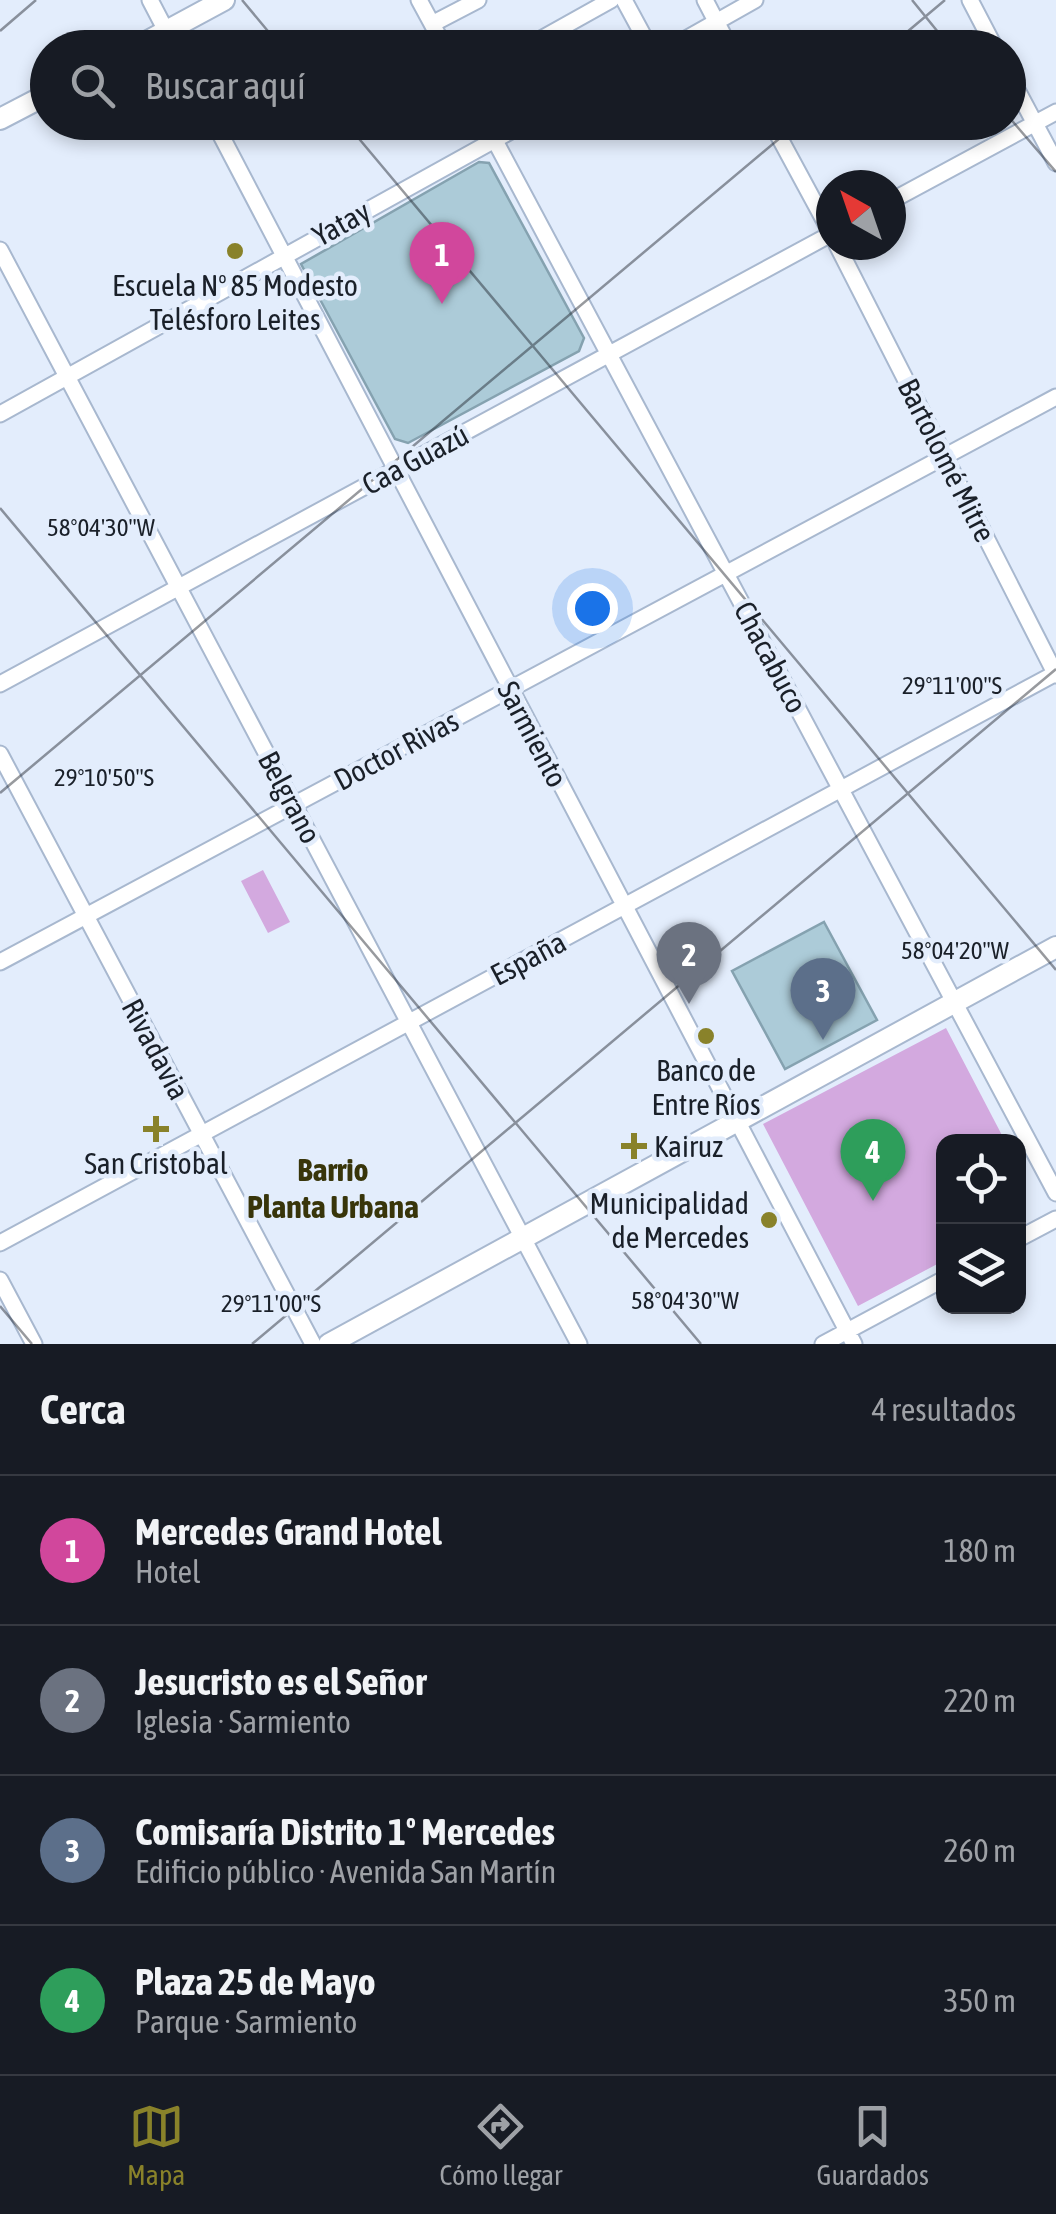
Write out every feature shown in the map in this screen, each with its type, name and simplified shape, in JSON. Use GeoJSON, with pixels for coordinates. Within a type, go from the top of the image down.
{"type":"FeatureCollection","features":[{"type":"Feature","properties":{"kind":"street"},"geometry":{"type":"LineString","coordinates":[[150,0],[166,30]]}},
{"type":"Feature","properties":{"kind":"street"},"geometry":{"type":"LineString","coordinates":[[183,30],[224,0]]}},
{"type":"Feature","properties":{"kind":"street"},"geometry":{"type":"LineString","coordinates":[[419,0],[435,30]]}},
{"type":"Feature","properties":{"kind":"street"},"geometry":{"type":"LineString","coordinates":[[432,24],[478,0]]}},
{"type":"Feature","properties":{"kind":"street"},"geometry":{"type":"LineString","coordinates":[[557,30],[611,0]]}},
{"type":"Feature","properties":{"kind":"street"},"geometry":{"type":"LineString","coordinates":[[624,0],[640,30]]}},
{"type":"Feature","properties":{"kind":"street"},"geometry":{"type":"LineString","coordinates":[[705,0],[720,30]]}},
{"type":"Feature","properties":{"kind":"street"},"geometry":{"type":"LineString","coordinates":[[699,30],[755,0]]}},
{"type":"Feature","properties":{"kind":"street"},"geometry":{"type":"LineString","coordinates":[[970,0],[986,30]]}},
{"type":"Feature","properties":{"kind":"street"},"geometry":{"type":"LineString","coordinates":[[0,119],[30,103]]}},
{"type":"Feature","properties":{"kind":"street"},"geometry":{"type":"LineString","coordinates":[[1026,106],[1056,162]]}},
{"type":"Feature","properties":{"kind":"street"},"geometry":{"type":"LineString","coordinates":[[1026,128],[1056,112]]}},
{"type":"Feature","properties":{"kind":"street","name":"Sarmiento"},"geometry":{"type":"LineString","coordinates":[[223,140],[851,1338]]}},
{"type":"Feature","properties":{"kind":"street","name":"Yatay"},"geometry":{"type":"LineString","coordinates":[[0,414],[494,140]]}},
{"type":"Feature","properties":{"kind":"street","name":"Chacabuco"},"geometry":{"type":"LineString","coordinates":[[494,140],[1056,1193]]}},
{"type":"Feature","properties":{"kind":"street"},"geometry":{"type":"LineString","coordinates":[[781,140],[816,205]]}},
{"type":"Feature","properties":{"kind":"street"},"geometry":{"type":"LineString","coordinates":[[906,193],[1004,140]]}},
{"type":"Feature","properties":{"kind":"street","name":"Caa Guazú"},"geometry":{"type":"LineString","coordinates":[[0,684],[816,241]]}},
{"type":"Feature","properties":{"kind":"street","name":"Belgrano"},"geometry":{"type":"LineString","coordinates":[[0,250],[580,1344]]}},
{"type":"Feature","properties":{"kind":"street","name":"Bartolomé Mitre"},"geometry":{"type":"LineString","coordinates":[[845,260],[1056,674]]}},
{"type":"Feature","properties":{"kind":"street","name":"Doctor Rivas"},"geometry":{"type":"LineString","coordinates":[[0,962],[1056,396]]}},
{"type":"Feature","properties":{"kind":"street","name":"España"},"geometry":{"type":"LineString","coordinates":[[0,1243],[1056,674]]}},
{"type":"Feature","properties":{"kind":"street","name":"Rivadavia"},"geometry":{"type":"LineString","coordinates":[[0,754],[313,1344]]}},
{"type":"Feature","properties":{"kind":"street"},"geometry":{"type":"LineString","coordinates":[[329,1344],[1056,947]]}},
{"type":"Feature","properties":{"kind":"street"},"geometry":{"type":"LineString","coordinates":[[1026,1235],[1056,1219]]}},
{"type":"Feature","properties":{"kind":"street"},"geometry":{"type":"LineString","coordinates":[[0,1280],[34,1344]]}},
{"type":"Feature","properties":{"kind":"street"},"geometry":{"type":"LineString","coordinates":[[823,1344],[851,1338],[936,1284]]}},
{"type":"Feature","properties":{"kind":"shaded area"},"geometry":{"type":"Polygon","coordinates":[[[263,870],[290,922],[268,933],[241,881],[263,870]]]}},
{"type":"Feature","properties":{"kind":"shaded area"},"geometry":{"type":"Polygon","coordinates":[[[946,1028],[1001,1134],[936,1134],[936,1265],[858,1306],[763,1124],[946,1028]]]}},
{"type":"Feature","properties":{"kind":"building"},"geometry":{"type":"Polygon","coordinates":[[[479,162],[489,163],[584,338],[579,351],[408,443],[395,439],[301,264],[479,162]]]}},
{"type":"Feature","properties":{"kind":"building"},"geometry":{"type":"Polygon","coordinates":[[[824,922],[877,1020],[785,1069],[732,971],[824,922]]]}},
{"type":"Feature","properties":{"kind":"place","name":"Escuela Nº 85 Modesto Telésforo Leites"},"geometry":{"type":"Point","coordinates":[235,251]}},
{"type":"Feature","properties":{"kind":"place","name":"Mercedes Grand Hotel"},"geometry":{"type":"Point","coordinates":[442,304]}},
{"type":"Feature","properties":{"kind":"place","name":"Jesucristo es el Señor"},"geometry":{"type":"Point","coordinates":[689,1004]}},
{"type":"Feature","properties":{"kind":"place","name":"Banco de Entre Ríos"},"geometry":{"type":"Point","coordinates":[706,1036]}},
{"type":"Feature","properties":{"kind":"place","name":"Comisaría Distrito 1º Mercedes"},"geometry":{"type":"Point","coordinates":[823,1040]}},
{"type":"Feature","properties":{"kind":"place","name":"San Cristobal"},"geometry":{"type":"Point","coordinates":[156,1129]}},
{"type":"Feature","properties":{"kind":"place","name":"Kairuz"},"geometry":{"type":"Point","coordinates":[634,1146]}},
{"type":"Feature","properties":{"kind":"place","name":"Plaza 25 de Mayo"},"geometry":{"type":"Point","coordinates":[873,1201]}},
{"type":"Feature","properties":{"kind":"place","name":"Municipalidad de Mercedes"},"geometry":{"type":"Point","coordinates":[769,1220]}},
{"type":"Feature","properties":{"kind":"district","name":"Barrio Planta Urbana"},"geometry":{"type":"Point","coordinates":[333,1188]}}]}
